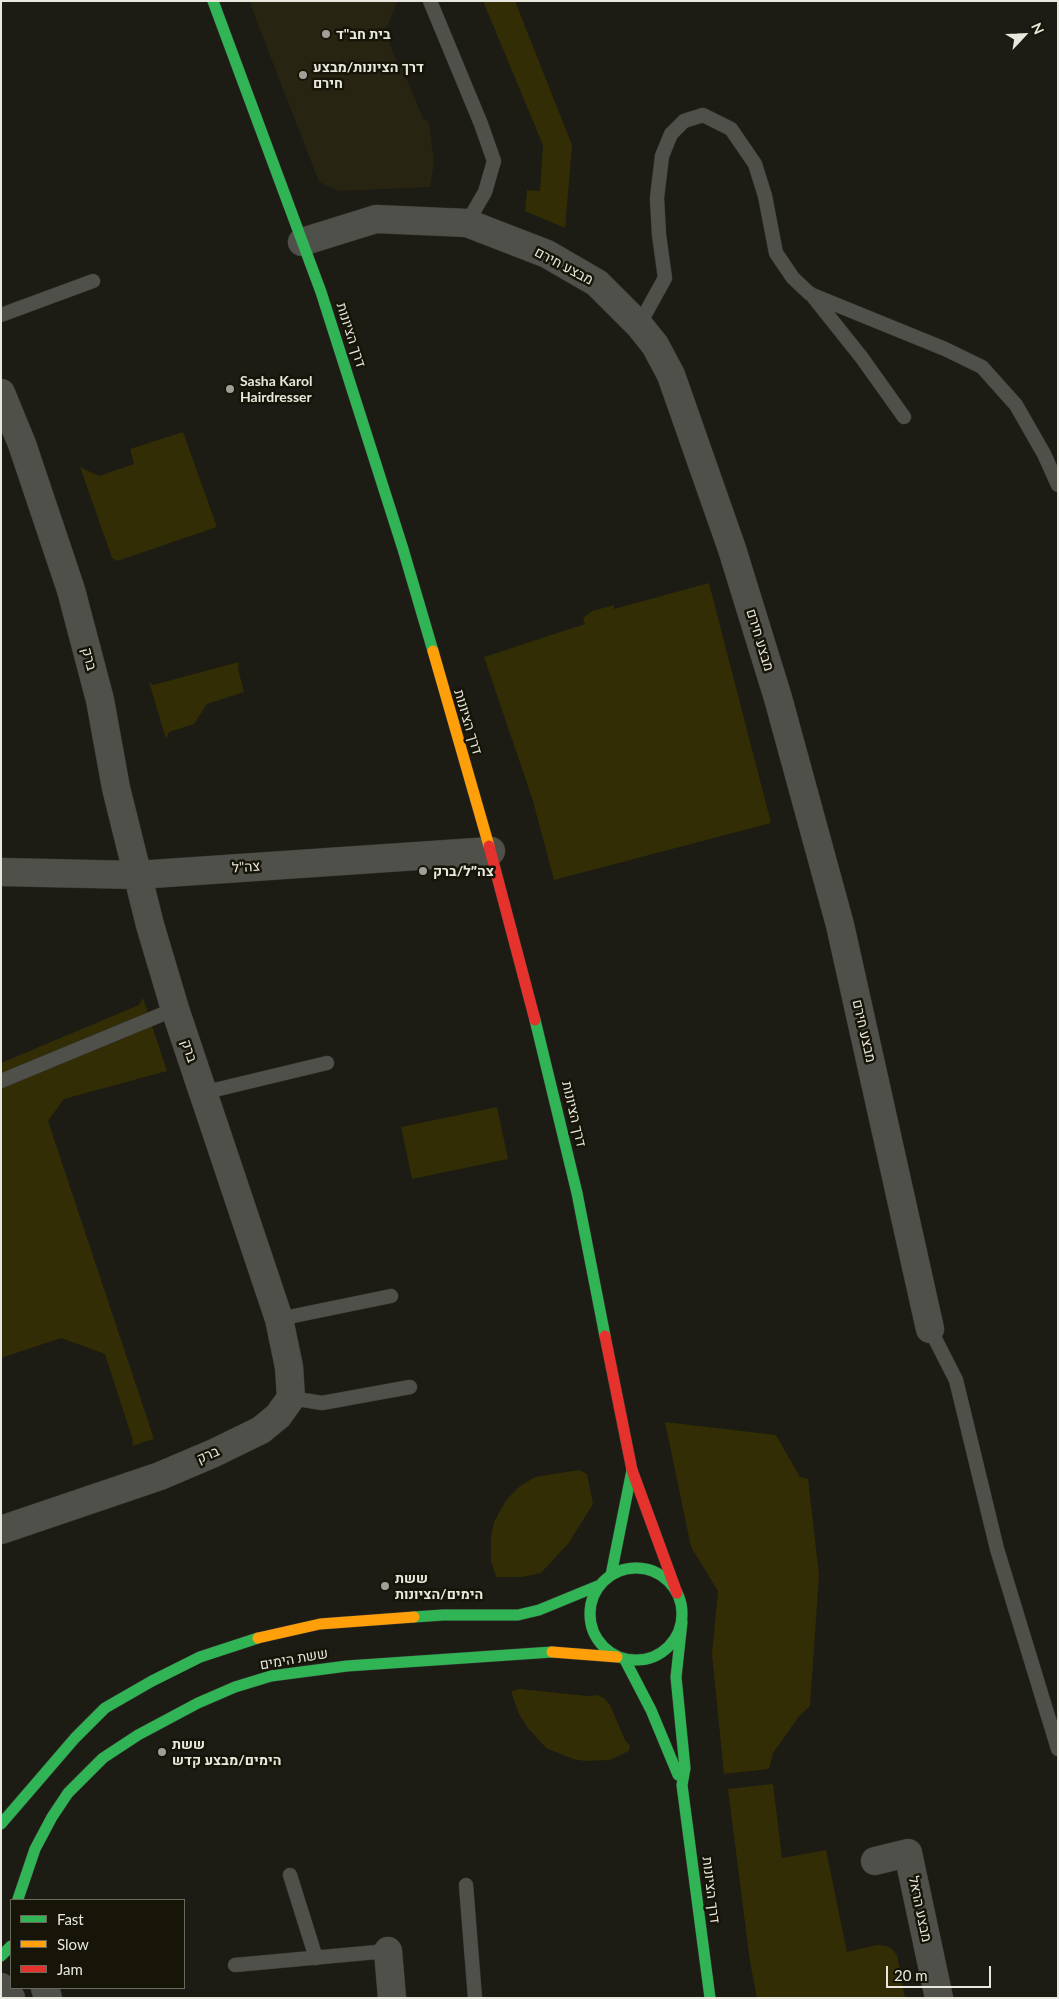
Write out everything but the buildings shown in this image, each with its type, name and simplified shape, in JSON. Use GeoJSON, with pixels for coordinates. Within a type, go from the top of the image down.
{"type":"FeatureCollection","features":[{"type":"Feature","properties":{"kind":"street","name":"דרך הציונות"},"geometry":{"type":"LineString","coordinates":[[213,1],[321,292],[403,549],[491,851],[544,1055],[577,1194],[632,1470],[677,1592]]}},
{"type":"Feature","properties":{"kind":"street","name":"מבצע חירם"},"geometry":{"type":"LineString","coordinates":[[302,242],[376,219],[466,223],[547,254],[597,283],[640,325],[655,345],[671,376],[732,549],[778,698],[840,925],[930,1329]]}},
{"type":"Feature","properties":{"kind":"street","name":"ברק"},"geometry":{"type":"LineString","coordinates":[[1,393],[22,444],[71,590],[100,700],[116,788],[137,875],[174,1009],[279,1319],[290,1367],[290,1398],[278,1416],[261,1430],[160,1476],[1,1530]]}},
{"type":"Feature","properties":{"kind":"street","name":"צה\"ל"},"geometry":{"type":"LineString","coordinates":[[1,872],[137,875],[491,851]]}},
{"type":"Feature","properties":{"kind":"street","name":"דרך הציונות"},"geometry":{"type":"LineString","coordinates":[[611,1575],[632,1470]]}},
{"type":"Feature","properties":{"kind":"street"},"geometry":{"type":"LineString","coordinates":[[639,1568],[661,1576],[677,1592],[682,1607],[682,1622],[677,1636],[669,1648],[657,1656],[643,1660],[621,1659],[600,1644],[591,1626],[589,1612],[592,1597],[600,1584],[611,1575],[624,1569],[639,1568]]}},
{"type":"Feature","properties":{"kind":"street","name":"ששת הימים"},"geometry":{"type":"LineString","coordinates":[[1,1824],[75,1738],[105,1708],[152,1681],[200,1657],[249,1640],[320,1624],[443,1615],[518,1615],[539,1610],[600,1584]]}},
{"type":"Feature","properties":{"kind":"street","name":"דרך הציונות"},"geometry":{"type":"LineString","coordinates":[[682,1622],[676,1677],[685,1768],[682,1785]]}},
{"type":"Feature","properties":{"kind":"street","name":"ששת הימים"},"geometry":{"type":"LineString","coordinates":[[18,1899],[35,1849],[52,1817],[68,1793],[103,1758],[138,1734],[228,1690],[271,1676],[348,1666],[544,1651],[621,1659]]}},
{"type":"Feature","properties":{"kind":"street","name":"דרך הציונות"},"geometry":{"type":"LineString","coordinates":[[621,1659],[651,1710],[682,1785],[710,1998]]}},
{"type":"Feature","properties":{"kind":"street","name":"מבצע הראל"},"geometry":{"type":"LineString","coordinates":[[875,1861],[908,1853],[939,1998]]}},
{"type":"Feature","properties":{"kind":"street"},"geometry":{"type":"LineString","coordinates":[[10,1884],[18,1899]]}},
{"type":"Feature","properties":{"kind":"street"},"geometry":{"type":"LineString","coordinates":[[1,1956],[10,1947]]}},
{"type":"Feature","properties":{"kind":"street"},"geometry":{"type":"LineString","coordinates":[[388,1950],[392,1998]]}},
{"type":"Feature","properties":{"kind":"street"},"geometry":{"type":"LineString","coordinates":[[1,1987],[11,1998]]}},
{"type":"Feature","properties":{"kind":"lane"},"geometry":{"type":"LineString","coordinates":[[430,1],[481,124],[494,161],[485,192],[466,223]]}},
{"type":"Feature","properties":{"kind":"lane"},"geometry":{"type":"LineString","coordinates":[[640,325],[665,278],[659,235],[657,198],[662,156],[671,134],[684,120],[703,115],[731,129],[755,164],[765,196],[776,253],[793,278],[810,294],[862,358],[904,417]]}},
{"type":"Feature","properties":{"kind":"lane"},"geometry":{"type":"LineString","coordinates":[[1,315],[93,281]]}},
{"type":"Feature","properties":{"kind":"lane"},"geometry":{"type":"LineString","coordinates":[[810,294],[945,349],[982,367],[1016,405],[1044,454],[1058,485]]}},
{"type":"Feature","properties":{"kind":"lane"},"geometry":{"type":"LineString","coordinates":[[1,1081],[174,1009]]}},
{"type":"Feature","properties":{"kind":"lane"},"geometry":{"type":"LineString","coordinates":[[202,1092],[327,1063]]}},
{"type":"Feature","properties":{"kind":"lane"},"geometry":{"type":"LineString","coordinates":[[279,1319],[391,1296]]}},
{"type":"Feature","properties":{"kind":"lane"},"geometry":{"type":"LineString","coordinates":[[930,1329],[956,1380],[997,1549],[1058,1749]]}},
{"type":"Feature","properties":{"kind":"lane"},"geometry":{"type":"LineString","coordinates":[[290,1398],[322,1404],[410,1387]]}},
{"type":"Feature","properties":{"kind":"lane"},"geometry":{"type":"LineString","coordinates":[[290,1875],[316,1958]]}},
{"type":"Feature","properties":{"kind":"lane"},"geometry":{"type":"LineString","coordinates":[[466,1885],[475,1998]]}},
{"type":"Feature","properties":{"kind":"lane"},"geometry":{"type":"LineString","coordinates":[[235,1965],[388,1950]]}},
{"type":"Feature","properties":{"kind":"shaded area"},"geometry":{"type":"Polygon","coordinates":[[[249,1],[398,1],[385,31],[397,63],[400,63],[423,118],[429,122],[434,163],[430,187],[339,191],[319,182],[249,1]]]}},
{"type":"Feature","properties":{"kind":"shaded area"},"geometry":{"type":"Polygon","coordinates":[[[483,1],[515,1],[572,145],[565,228],[525,211],[527,190],[540,191],[543,145],[483,1]]]}},
{"type":"Feature","properties":{"kind":"shaded area"},"geometry":{"type":"Polygon","coordinates":[[[183,432],[217,527],[117,561],[112,558],[80,467],[99,476],[134,464],[130,449],[183,432]]]}},
{"type":"Feature","properties":{"kind":"shaded area"},"geometry":{"type":"Polygon","coordinates":[[[709,583],[771,823],[554,880],[533,801],[484,657],[585,624],[583,618],[592,611],[614,605],[614,609],[709,583]]]}},
{"type":"Feature","properties":{"kind":"shaded area"},"geometry":{"type":"Polygon","coordinates":[[[239,662],[238,669],[244,692],[207,704],[194,724],[169,732],[166,739],[149,682],[153,685],[239,662]]]}},
{"type":"Feature","properties":{"kind":"shaded area"},"geometry":{"type":"Polygon","coordinates":[[[143,998],[167,1071],[64,1099],[48,1121],[154,1439],[132,1446],[133,1441],[105,1354],[61,1338],[1,1358],[1,1063],[139,1005],[143,998]]]}},
{"type":"Feature","properties":{"kind":"shaded area"},"geometry":{"type":"Polygon","coordinates":[[[497,1107],[508,1159],[412,1179],[401,1127],[497,1107]]]}},
{"type":"Feature","properties":{"kind":"shaded area"},"geometry":{"type":"Polygon","coordinates":[[[665,1422],[776,1435],[800,1477],[808,1479],[819,1575],[810,1706],[800,1715],[773,1753],[769,1769],[724,1774],[712,1654],[718,1591],[691,1547],[665,1422]]]}},
{"type":"Feature","properties":{"kind":"shaded area"},"geometry":{"type":"Polygon","coordinates":[[[579,1470],[587,1474],[593,1504],[568,1544],[541,1573],[522,1577],[496,1577],[491,1561],[491,1536],[494,1522],[506,1500],[520,1486],[535,1477],[579,1470]]]}},
{"type":"Feature","properties":{"kind":"shaded area"},"geometry":{"type":"Polygon","coordinates":[[[519,1689],[588,1696],[598,1695],[610,1705],[626,1742],[630,1745],[629,1751],[610,1760],[585,1761],[573,1759],[546,1748],[527,1727],[519,1714],[511,1692],[519,1689]]]}},
{"type":"Feature","properties":{"kind":"shaded area"},"geometry":{"type":"Polygon","coordinates":[[[773,1784],[782,1858],[826,1850],[847,1952],[877,1945],[887,1946],[892,1949],[897,1955],[905,1998],[757,1998],[750,1962],[728,1789],[773,1784]]]}},
{"type":"Feature","properties":{"kind":"traffic: fast"},"geometry":{"type":"LineString","coordinates":[[213,1],[321,292],[403,549],[433,651]]}},
{"type":"Feature","properties":{"kind":"traffic: fast"},"geometry":{"type":"LineString","coordinates":[[535,1020],[577,1193],[605,1336]]}},
{"type":"Feature","properties":{"kind":"traffic: fast"},"geometry":{"type":"LineString","coordinates":[[611,1575],[632,1470]]}},
{"type":"Feature","properties":{"kind":"traffic: fast"},"geometry":{"type":"LineString","coordinates":[[636,1568],[654,1571],[669,1581],[679,1596],[682,1614],[679,1632],[669,1647],[654,1657],[636,1660],[618,1657],[603,1647],[593,1632],[590,1614],[593,1596],[603,1581],[618,1571],[636,1568]]}},
{"type":"Feature","properties":{"kind":"traffic: fast"},"geometry":{"type":"LineString","coordinates":[[414,1617],[518,1615],[539,1610],[600,1585]]}},
{"type":"Feature","properties":{"kind":"traffic: fast"},"geometry":{"type":"LineString","coordinates":[[682,1622],[676,1677],[685,1768],[682,1785],[710,1998]]}},
{"type":"Feature","properties":{"kind":"traffic: fast"},"geometry":{"type":"LineString","coordinates":[[1,1824],[75,1738],[105,1708],[152,1681],[200,1657],[258,1638]]}},
{"type":"Feature","properties":{"kind":"traffic: fast"},"geometry":{"type":"LineString","coordinates":[[18,1899],[35,1849],[52,1817],[68,1793],[103,1758],[138,1735],[198,1703],[235,1687],[271,1676],[347,1666],[552,1652]]}},
{"type":"Feature","properties":{"kind":"traffic: fast"},"geometry":{"type":"LineString","coordinates":[[625,1660],[651,1710],[678,1775]]}},
{"type":"Feature","properties":{"kind":"traffic: fast"},"geometry":{"type":"LineString","coordinates":[[1,1956],[10,1947]]}},
{"type":"Feature","properties":{"kind":"traffic: slow"},"geometry":{"type":"LineString","coordinates":[[433,651],[489,846]]}},
{"type":"Feature","properties":{"kind":"traffic: slow"},"geometry":{"type":"LineString","coordinates":[[258,1638],[320,1624],[414,1617]]}},
{"type":"Feature","properties":{"kind":"traffic: slow"},"geometry":{"type":"LineString","coordinates":[[552,1652],[617,1657]]}},
{"type":"Feature","properties":{"kind":"traffic: jam"},"geometry":{"type":"LineString","coordinates":[[489,846],[535,1020]]}},
{"type":"Feature","properties":{"kind":"traffic: jam"},"geometry":{"type":"LineString","coordinates":[[605,1336],[632,1470],[677,1593]]}},
{"type":"Feature","properties":{"kind":"place","name":"בית חב\"ד"},"geometry":{"type":"Point","coordinates":[326,34]}},
{"type":"Feature","properties":{"kind":"place","name":"דרך הציונות/מבצע חירם"},"geometry":{"type":"Point","coordinates":[303,75]}},
{"type":"Feature","properties":{"kind":"place","name":"Sasha Karol Hairdresser"},"geometry":{"type":"Point","coordinates":[230,389]}},
{"type":"Feature","properties":{"kind":"place","name":"צה״ל/ברק"},"geometry":{"type":"Point","coordinates":[423,871]}},
{"type":"Feature","properties":{"kind":"place","name":"ששת הימים/הציונות"},"geometry":{"type":"Point","coordinates":[385,1586]}},
{"type":"Feature","properties":{"kind":"place","name":"ששת הימים/מבצע קדש"},"geometry":{"type":"Point","coordinates":[162,1752]}}]}
